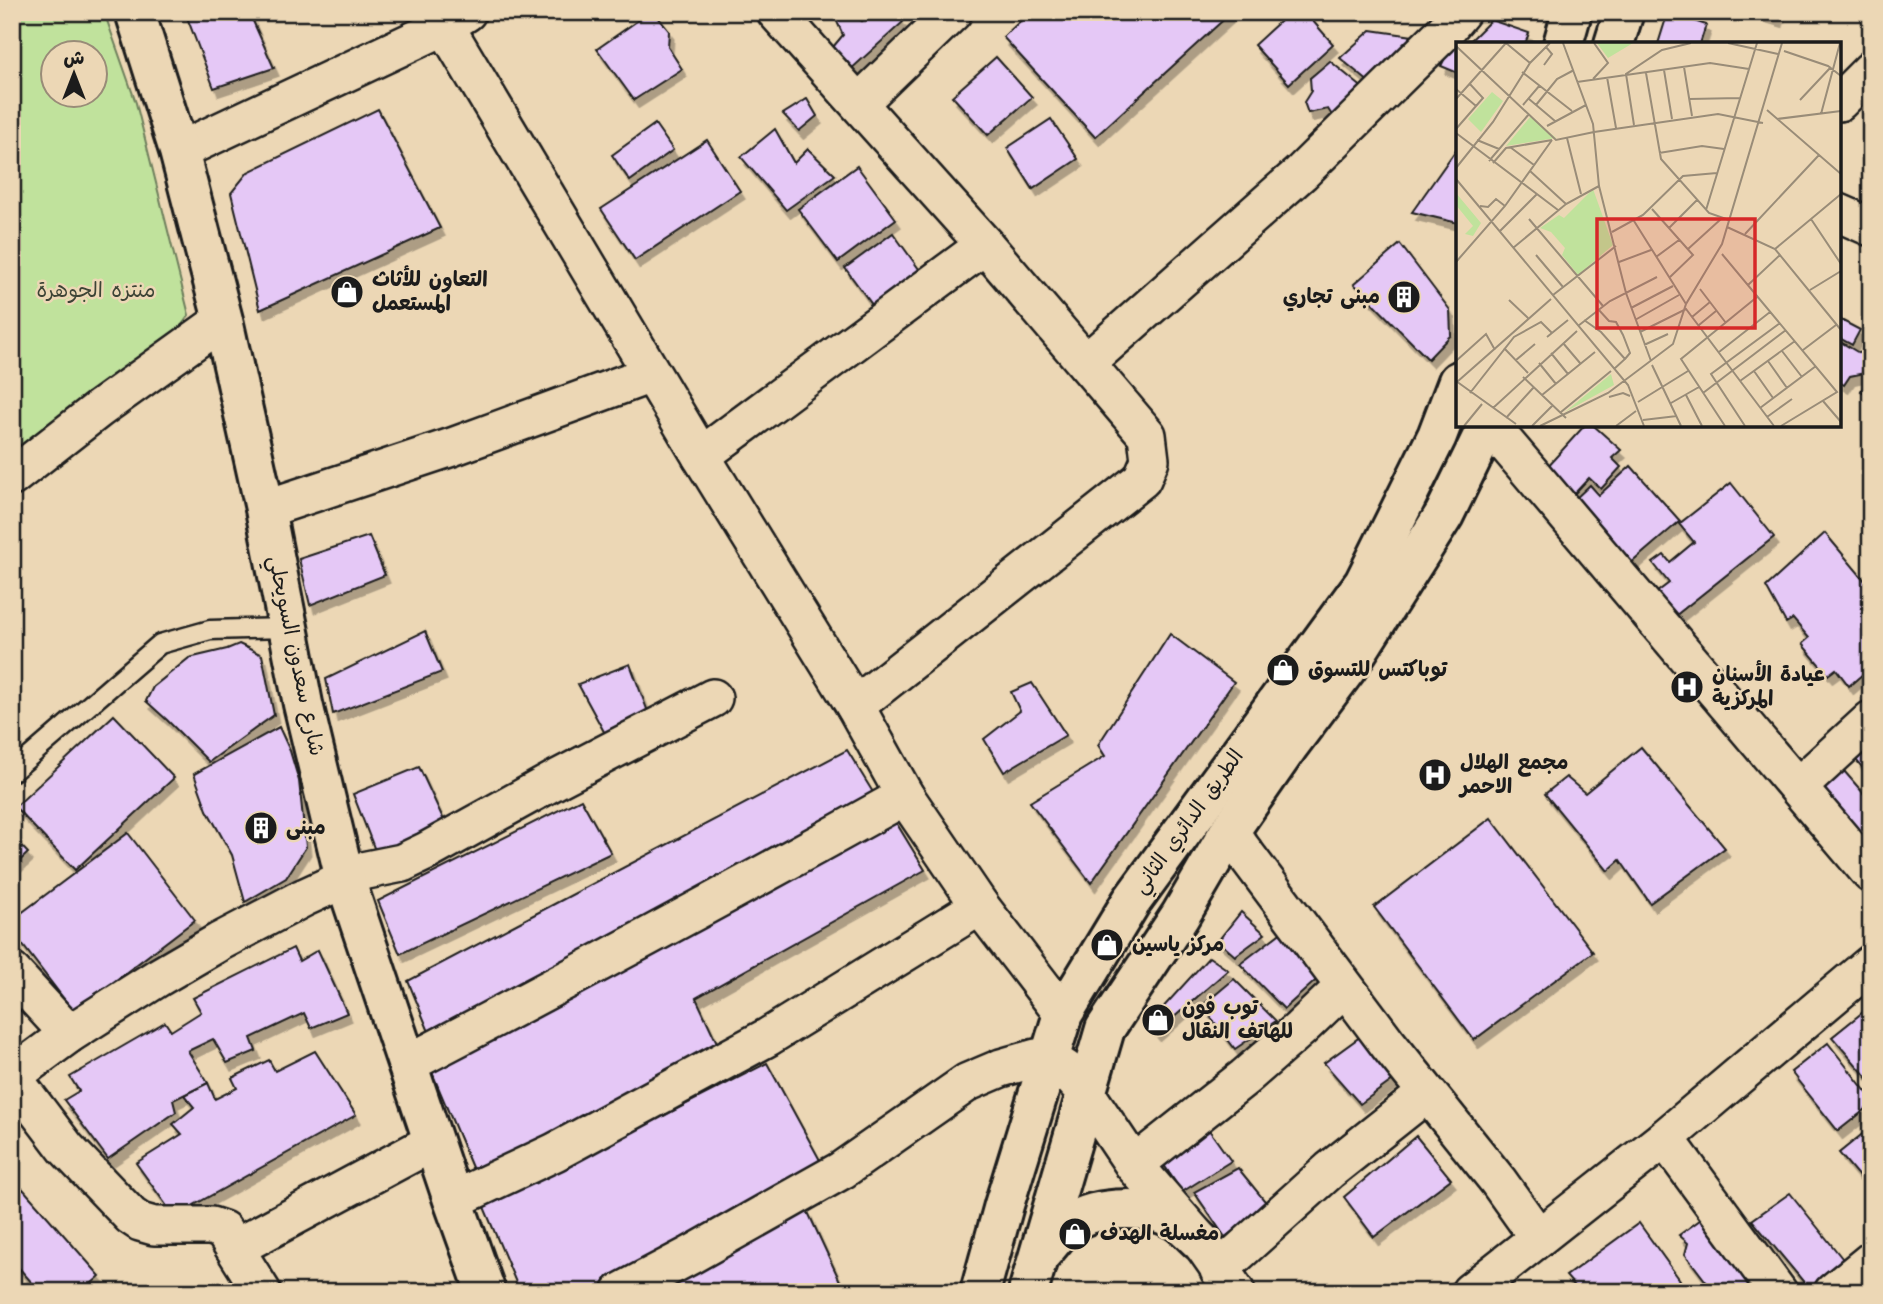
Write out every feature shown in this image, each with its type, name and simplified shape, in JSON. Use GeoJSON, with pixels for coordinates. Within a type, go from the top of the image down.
{"type":"FeatureCollection","features":[{"type":"Feature","properties":{"kind":"main road","name":"شارع سعدون السويحلي"},"geometry":{"type":"LineString","coordinates":[[135,12],[179,151],[223,320],[265,509],[303,704],[345,879],[486,1292]]}},
{"type":"Feature","properties":{"kind":"main road"},"geometry":{"type":"LineString","coordinates":[[1615,42],[1624,12]]}},
{"type":"Feature","properties":{"kind":"main road","name":"الطريق الدائري الثاني"},"geometry":{"type":"LineString","coordinates":[[980,1292],[1063,1014],[1131,902],[1364,583],[1437,436],[1456,386]]}},
{"type":"Feature","properties":{"kind":"main road","name":"الطريق الدائري الثاني"},"geometry":{"type":"LineString","coordinates":[[1033,1274],[1105,1029],[1180,916],[1229,832],[1354,656],[1444,515],[1488,427]]}},
{"type":"Feature","properties":{"kind":"main road"},"geometry":{"type":"LineString","coordinates":[[1033,1274],[1067,1224],[1085,1214],[1104,1211],[1148,1210],[1179,1222],[1219,1268]]}},
{"type":"Feature","properties":{"kind":"street"},"geometry":{"type":"LineString","coordinates":[[776,12],[985,246],[1147,435],[1150,460],[1142,479],[855,706]]}},
{"type":"Feature","properties":{"kind":"street"},"geometry":{"type":"LineString","coordinates":[[859,103],[953,12]]}},
{"type":"Feature","properties":{"kind":"street"},"geometry":{"type":"LineString","coordinates":[[1086,363],[1301,173],[1461,12]]}},
{"type":"Feature","properties":{"kind":"street"},"geometry":{"type":"LineString","coordinates":[[179,151],[456,19],[651,374],[855,706],[905,796],[980,906],[1063,1014]]}},
{"type":"Feature","properties":{"kind":"street"},"geometry":{"type":"LineString","coordinates":[[1841,100],[1871,70]]}},
{"type":"Feature","properties":{"kind":"street"},"geometry":{"type":"LineString","coordinates":[[1841,214],[1871,227]]}},
{"type":"Feature","properties":{"kind":"street"},"geometry":{"type":"LineString","coordinates":[[701,456],[985,246]]}},
{"type":"Feature","properties":{"kind":"street"},"geometry":{"type":"LineString","coordinates":[[12,477],[99,409],[223,320]]}},
{"type":"Feature","properties":{"kind":"street"},"geometry":{"type":"LineString","coordinates":[[265,509],[453,447],[651,374]]}},
{"type":"Feature","properties":{"kind":"street"},"geometry":{"type":"LineString","coordinates":[[1491,427],[1871,874]]}},
{"type":"Feature","properties":{"kind":"street"},"geometry":{"type":"LineString","coordinates":[[262,1292],[223,1230],[211,1226],[154,1226],[131,1216],[66,1148],[12,1076],[69,1034],[219,942],[362,871],[402,863],[427,851],[559,778],[713,698]]}},
{"type":"Feature","properties":{"kind":"street"},"geometry":{"type":"LineString","coordinates":[[1798,788],[1871,720]]}},
{"type":"Feature","properties":{"kind":"street"},"geometry":{"type":"LineString","coordinates":[[407,1064],[622,951],[905,796]]}},
{"type":"Feature","properties":{"kind":"street"},"geometry":{"type":"LineString","coordinates":[[1229,832],[1344,987],[1498,1181],[1538,1237]]}},
{"type":"Feature","properties":{"kind":"street"},"geometry":{"type":"LineString","coordinates":[[453,1200],[555,1152],[768,1037],[980,906]]}},
{"type":"Feature","properties":{"kind":"street"},"geometry":{"type":"LineString","coordinates":[[1470,1292],[1665,1138],[1871,964]]}},
{"type":"Feature","properties":{"kind":"street"},"geometry":{"type":"LineString","coordinates":[[12,972],[69,1034]]}},
{"type":"Feature","properties":{"kind":"street"},"geometry":{"type":"LineString","coordinates":[[1134,1165],[1245,1077],[1344,987]]}},
{"type":"Feature","properties":{"kind":"street"},"geometry":{"type":"LineString","coordinates":[[621,1292],[842,1171],[968,1082],[1001,1068],[1036,1058],[1048,1058],[1065,1069],[1085,1092],[1134,1165],[1219,1268],[1330,1171],[1427,1093]]}},
{"type":"Feature","properties":{"kind":"street"},"geometry":{"type":"LineString","coordinates":[[1665,1138],[1778,1292]]}},
{"type":"Feature","properties":{"kind":"street"},"geometry":{"type":"LineString","coordinates":[[236,1248],[433,1142]]}},
{"type":"Feature","properties":{"kind":"street"},"geometry":{"type":"LineString","coordinates":[[1833,1292],[1871,1261]]}},
{"type":"Feature","properties":{"kind":"lane"},"geometry":{"type":"LineString","coordinates":[[12,772],[160,644],[210,630],[288,628]]}},
{"type":"Feature","properties":{"kind":"green space","name":"منتزه الجوهرة"},"geometry":{"type":"Polygon","coordinates":[[[12,12],[104,12],[136,103],[189,315],[156,361],[12,465],[12,12]]]}},
{"type":"Feature","properties":{"kind":"building"},"geometry":{"type":"Polygon","coordinates":[[[185,12],[249,12],[274,68],[214,88],[185,12]]]}},
{"type":"Feature","properties":{"kind":"building"},"geometry":{"type":"Polygon","coordinates":[[[650,12],[654,12],[669,31],[668,47],[682,69],[634,100],[597,49],[650,12]]]}},
{"type":"Feature","properties":{"kind":"building"},"geometry":{"type":"Polygon","coordinates":[[[841,12],[849,12],[862,21],[873,12],[895,12],[903,22],[848,72],[828,53],[843,35],[835,17],[841,12]]]}},
{"type":"Feature","properties":{"kind":"building"},"geometry":{"type":"Polygon","coordinates":[[[1030,12],[1232,12],[1095,137],[1003,37],[1030,12]]]}},
{"type":"Feature","properties":{"kind":"building"},"geometry":{"type":"Polygon","coordinates":[[[1290,12],[1305,12],[1333,44],[1289,84],[1254,45],[1290,12]]]}},
{"type":"Feature","properties":{"kind":"building"},"geometry":{"type":"Polygon","coordinates":[[[1668,12],[1706,25],[1701,42],[1659,42],[1668,12]]]}},
{"type":"Feature","properties":{"kind":"building"},"geometry":{"type":"Polygon","coordinates":[[[1754,12],[1780,12],[1778,19],[1754,12]]]}},
{"type":"Feature","properties":{"kind":"building"},"geometry":{"type":"Polygon","coordinates":[[[1491,20],[1529,33],[1526,42],[1469,42],[1491,20]]]}},
{"type":"Feature","properties":{"kind":"building"},"geometry":{"type":"Polygon","coordinates":[[[1371,30],[1427,38],[1376,88],[1340,58],[1371,30]]]}},
{"type":"Feature","properties":{"kind":"building"},"geometry":{"type":"Polygon","coordinates":[[[1456,46],[1456,72],[1441,66],[1447,54],[1456,46]]]}},
{"type":"Feature","properties":{"kind":"building"},"geometry":{"type":"Polygon","coordinates":[[[996,57],[1032,97],[988,135],[952,96],[996,57]]]}},
{"type":"Feature","properties":{"kind":"building"},"geometry":{"type":"Polygon","coordinates":[[[1330,61],[1370,94],[1340,128],[1328,109],[1308,113],[1304,102],[1311,91],[1310,78],[1330,61]]]}},
{"type":"Feature","properties":{"kind":"building"},"geometry":{"type":"Polygon","coordinates":[[[807,99],[817,116],[799,131],[783,114],[807,99]]]}},
{"type":"Feature","properties":{"kind":"building"},"geometry":{"type":"Polygon","coordinates":[[[378,109],[440,228],[260,310],[231,193],[248,172],[378,109]]]}},
{"type":"Feature","properties":{"kind":"building"},"geometry":{"type":"Polygon","coordinates":[[[1051,119],[1078,159],[1033,189],[1007,148],[1051,119]]]}},
{"type":"Feature","properties":{"kind":"building"},"geometry":{"type":"Polygon","coordinates":[[[655,124],[673,150],[630,181],[612,155],[655,124]]]}},
{"type":"Feature","properties":{"kind":"building"},"geometry":{"type":"Polygon","coordinates":[[[775,129],[794,163],[808,149],[835,175],[786,210],[741,157],[775,129]]]}},
{"type":"Feature","properties":{"kind":"building"},"geometry":{"type":"Polygon","coordinates":[[[707,140],[740,191],[635,260],[601,209],[707,140]]]}},
{"type":"Feature","properties":{"kind":"building"},"geometry":{"type":"Polygon","coordinates":[[[1456,150],[1456,223],[1412,212],[1456,150]]]}},
{"type":"Feature","properties":{"kind":"building"},"geometry":{"type":"Polygon","coordinates":[[[857,166],[896,219],[838,262],[798,209],[857,166]]]}},
{"type":"Feature","properties":{"kind":"building"},"geometry":{"type":"Polygon","coordinates":[[[893,233],[924,276],[876,310],[845,268],[893,233]]]}},
{"type":"Feature","properties":{"kind":"building","name":"مبنى تجاري"},"geometry":{"type":"Polygon","coordinates":[[[1400,244],[1450,310],[1451,335],[1428,359],[1354,284],[1400,244]]]}},
{"type":"Feature","properties":{"kind":"building"},"geometry":{"type":"Polygon","coordinates":[[[1841,320],[1860,330],[1852,345],[1841,339],[1841,320]]]}},
{"type":"Feature","properties":{"kind":"building"},"geometry":{"type":"Polygon","coordinates":[[[1841,342],[1864,356],[1865,373],[1850,376],[1844,385],[1841,383],[1841,342]]]}},
{"type":"Feature","properties":{"kind":"building"},"geometry":{"type":"Polygon","coordinates":[[[1871,376],[1871,397],[1861,391],[1871,376]]]}},
{"type":"Feature","properties":{"kind":"building"},"geometry":{"type":"Polygon","coordinates":[[[1583,427],[1595,427],[1621,450],[1612,458],[1621,467],[1601,489],[1589,478],[1574,494],[1546,468],[1583,427]]]}},
{"type":"Feature","properties":{"kind":"building"},"geometry":{"type":"Polygon","coordinates":[[[1631,466],[1680,521],[1630,564],[1574,500],[1590,485],[1599,495],[1631,466]]]}},
{"type":"Feature","properties":{"kind":"building"},"geometry":{"type":"Polygon","coordinates":[[[1731,483],[1774,537],[1675,616],[1656,593],[1669,583],[1653,563],[1664,555],[1670,562],[1694,542],[1679,524],[1731,483]]]}},
{"type":"Feature","properties":{"kind":"building"},"geometry":{"type":"Polygon","coordinates":[[[1825,533],[1871,588],[1871,667],[1849,686],[1836,669],[1828,675],[1802,644],[1809,638],[1793,619],[1786,623],[1766,587],[1825,533]]]}},
{"type":"Feature","properties":{"kind":"building"},"geometry":{"type":"Polygon","coordinates":[[[369,536],[385,575],[310,605],[299,559],[369,536]]]}},
{"type":"Feature","properties":{"kind":"building"},"geometry":{"type":"Polygon","coordinates":[[[425,631],[442,672],[333,714],[326,679],[425,631]]]}},
{"type":"Feature","properties":{"kind":"building"},"geometry":{"type":"Polygon","coordinates":[[[1170,634],[1234,682],[1091,883],[1030,802],[1105,756],[1098,745],[1170,634]]]}},
{"type":"Feature","properties":{"kind":"building"},"geometry":{"type":"Polygon","coordinates":[[[239,644],[262,655],[274,715],[209,762],[146,701],[153,687],[189,658],[239,644]]]}},
{"type":"Feature","properties":{"kind":"building"},"geometry":{"type":"Polygon","coordinates":[[[630,664],[651,720],[608,739],[578,684],[630,664]]]}},
{"type":"Feature","properties":{"kind":"building"},"geometry":{"type":"Polygon","coordinates":[[[1032,683],[1066,735],[1004,772],[984,739],[1020,711],[1011,692],[1032,683]]]}},
{"type":"Feature","properties":{"kind":"building"},"geometry":{"type":"Polygon","coordinates":[[[114,715],[174,778],[75,870],[15,807],[114,715]]]}},
{"type":"Feature","properties":{"kind":"building","name":"مبنى"},"geometry":{"type":"Polygon","coordinates":[[[279,727],[299,781],[306,847],[286,878],[245,902],[232,855],[207,810],[194,774],[279,727]]]}},
{"type":"Feature","properties":{"kind":"building"},"geometry":{"type":"Polygon","coordinates":[[[1641,747],[1725,848],[1650,903],[1620,860],[1608,871],[1545,794],[1566,777],[1585,793],[1641,747]]]}},
{"type":"Feature","properties":{"kind":"building"},"geometry":{"type":"Polygon","coordinates":[[[1871,748],[1871,778],[1856,760],[1871,748]]]}},
{"type":"Feature","properties":{"kind":"building"},"geometry":{"type":"Polygon","coordinates":[[[847,750],[879,802],[432,1039],[408,981],[847,750]]]}},
{"type":"Feature","properties":{"kind":"building"},"geometry":{"type":"Polygon","coordinates":[[[419,767],[448,829],[380,863],[353,794],[419,767]]]}},
{"type":"Feature","properties":{"kind":"building"},"geometry":{"type":"Polygon","coordinates":[[[1844,771],[1865,795],[1871,790],[1871,827],[1858,837],[1820,792],[1844,771]]]}},
{"type":"Feature","properties":{"kind":"building"},"geometry":{"type":"Polygon","coordinates":[[[581,799],[611,853],[400,954],[378,901],[581,799]]]}},
{"type":"Feature","properties":{"kind":"building"},"geometry":{"type":"Polygon","coordinates":[[[889,811],[925,870],[696,998],[720,1049],[476,1177],[428,1063],[889,811]]]}},
{"type":"Feature","properties":{"kind":"building"},"geometry":{"type":"Polygon","coordinates":[[[1491,818],[1593,952],[1474,1040],[1374,907],[1491,818]]]}},
{"type":"Feature","properties":{"kind":"building"},"geometry":{"type":"Polygon","coordinates":[[[128,833],[195,920],[74,1012],[12,931],[12,920],[128,833]]]}},
{"type":"Feature","properties":{"kind":"building"},"geometry":{"type":"Polygon","coordinates":[[[12,836],[28,853],[12,868],[12,836]]]}},
{"type":"Feature","properties":{"kind":"building"},"geometry":{"type":"Polygon","coordinates":[[[1241,912],[1265,934],[1235,956],[1218,941],[1241,912]]]}},
{"type":"Feature","properties":{"kind":"building"},"geometry":{"type":"Polygon","coordinates":[[[1287,928],[1323,974],[1284,1009],[1240,964],[1287,928]]]}},
{"type":"Feature","properties":{"kind":"building"},"geometry":{"type":"Polygon","coordinates":[[[293,948],[299,961],[318,950],[347,1013],[311,1028],[304,1013],[251,1038],[256,1051],[227,1063],[213,1039],[188,1051],[208,1083],[173,1100],[176,1112],[108,1159],[64,1100],[79,1091],[70,1077],[165,1022],[171,1031],[201,1012],[193,998],[293,948]]]}},
{"type":"Feature","properties":{"kind":"building"},"geometry":{"type":"Polygon","coordinates":[[[1209,957],[1228,970],[1156,1033],[1148,1024],[1209,957]]]}},
{"type":"Feature","properties":{"kind":"building"},"geometry":{"type":"Polygon","coordinates":[[[1234,979],[1276,1021],[1235,1049],[1202,1006],[1234,979]]]}},
{"type":"Feature","properties":{"kind":"building"},"geometry":{"type":"Polygon","coordinates":[[[1863,1012],[1871,1023],[1871,1082],[1832,1037],[1863,1012]]]}},
{"type":"Feature","properties":{"kind":"building"},"geometry":{"type":"Polygon","coordinates":[[[1364,1034],[1397,1077],[1360,1104],[1324,1063],[1364,1034]]]}},
{"type":"Feature","properties":{"kind":"building"},"geometry":{"type":"Polygon","coordinates":[[[1828,1043],[1871,1098],[1871,1105],[1838,1131],[1791,1072],[1828,1043]]]}},
{"type":"Feature","properties":{"kind":"building"},"geometry":{"type":"Polygon","coordinates":[[[315,1051],[356,1115],[174,1216],[136,1163],[182,1134],[173,1124],[194,1107],[184,1095],[208,1083],[215,1099],[237,1088],[232,1078],[269,1060],[275,1071],[315,1051]]]}},
{"type":"Feature","properties":{"kind":"building"},"geometry":{"type":"Polygon","coordinates":[[[767,1063],[827,1173],[600,1292],[520,1292],[484,1207],[767,1063]]]}},
{"type":"Feature","properties":{"kind":"building"},"geometry":{"type":"Polygon","coordinates":[[[1871,1127],[1871,1191],[1839,1153],[1871,1127]]]}},
{"type":"Feature","properties":{"kind":"building"},"geometry":{"type":"Polygon","coordinates":[[[1209,1130],[1231,1161],[1182,1192],[1162,1162],[1209,1130]]]}},
{"type":"Feature","properties":{"kind":"building"},"geometry":{"type":"Polygon","coordinates":[[[1416,1136],[1451,1179],[1374,1237],[1344,1197],[1416,1136]]]}},
{"type":"Feature","properties":{"kind":"building"},"geometry":{"type":"Polygon","coordinates":[[[1238,1168],[1269,1206],[1225,1237],[1194,1192],[1238,1168]]]}},
{"type":"Feature","properties":{"kind":"building"},"geometry":{"type":"Polygon","coordinates":[[[23,1189],[100,1276],[82,1292],[40,1292],[12,1260],[12,1199],[23,1189]]]}},
{"type":"Feature","properties":{"kind":"building"},"geometry":{"type":"Polygon","coordinates":[[[1790,1193],[1846,1263],[1812,1292],[1752,1220],[1790,1193]]]}},
{"type":"Feature","properties":{"kind":"building"},"geometry":{"type":"Polygon","coordinates":[[[807,1210],[845,1292],[640,1292],[807,1210]]]}},
{"type":"Feature","properties":{"kind":"building"},"geometry":{"type":"Polygon","coordinates":[[[1700,1220],[1712,1227],[1756,1287],[1748,1292],[1714,1292],[1685,1254],[1688,1243],[1679,1235],[1700,1220]]]}},
{"type":"Feature","properties":{"kind":"building"},"geometry":{"type":"Polygon","coordinates":[[[1639,1223],[1680,1280],[1663,1292],[1580,1292],[1566,1276],[1639,1223]]]}},
{"type":"Feature","properties":{"kind":"building"},"geometry":{"type":"Polygon","coordinates":[[[140,1283],[147,1292],[130,1292],[140,1283]]]}},
{"type":"Feature","properties":{"kind":"place","name":"التعاون للأثاث المستعمل"},"geometry":{"type":"Point","coordinates":[347,292]}},
{"type":"Feature","properties":{"kind":"place","name":"مبنى تجاري"},"geometry":{"type":"Point","coordinates":[1404,297]}},
{"type":"Feature","properties":{"kind":"place","name":"توباكتس للتسوق"},"geometry":{"type":"Point","coordinates":[1283,670]}},
{"type":"Feature","properties":{"kind":"place","name":"عيادة الأسنان المركزية"},"geometry":{"type":"Point","coordinates":[1687,687]}},
{"type":"Feature","properties":{"kind":"place","name":"مجمع الهلال الاحمر"},"geometry":{"type":"Point","coordinates":[1435,775]}},
{"type":"Feature","properties":{"kind":"place","name":"مبنى"},"geometry":{"type":"Point","coordinates":[261,828]}},
{"type":"Feature","properties":{"kind":"place","name":"مركز ياسين"},"geometry":{"type":"Point","coordinates":[1107,945]}},
{"type":"Feature","properties":{"kind":"place","name":"توب فون للهاتف النقال"},"geometry":{"type":"Point","coordinates":[1158,1020]}},
{"type":"Feature","properties":{"kind":"place","name":"مغسلة الهدف"},"geometry":{"type":"Point","coordinates":[1075,1234]}}]}
